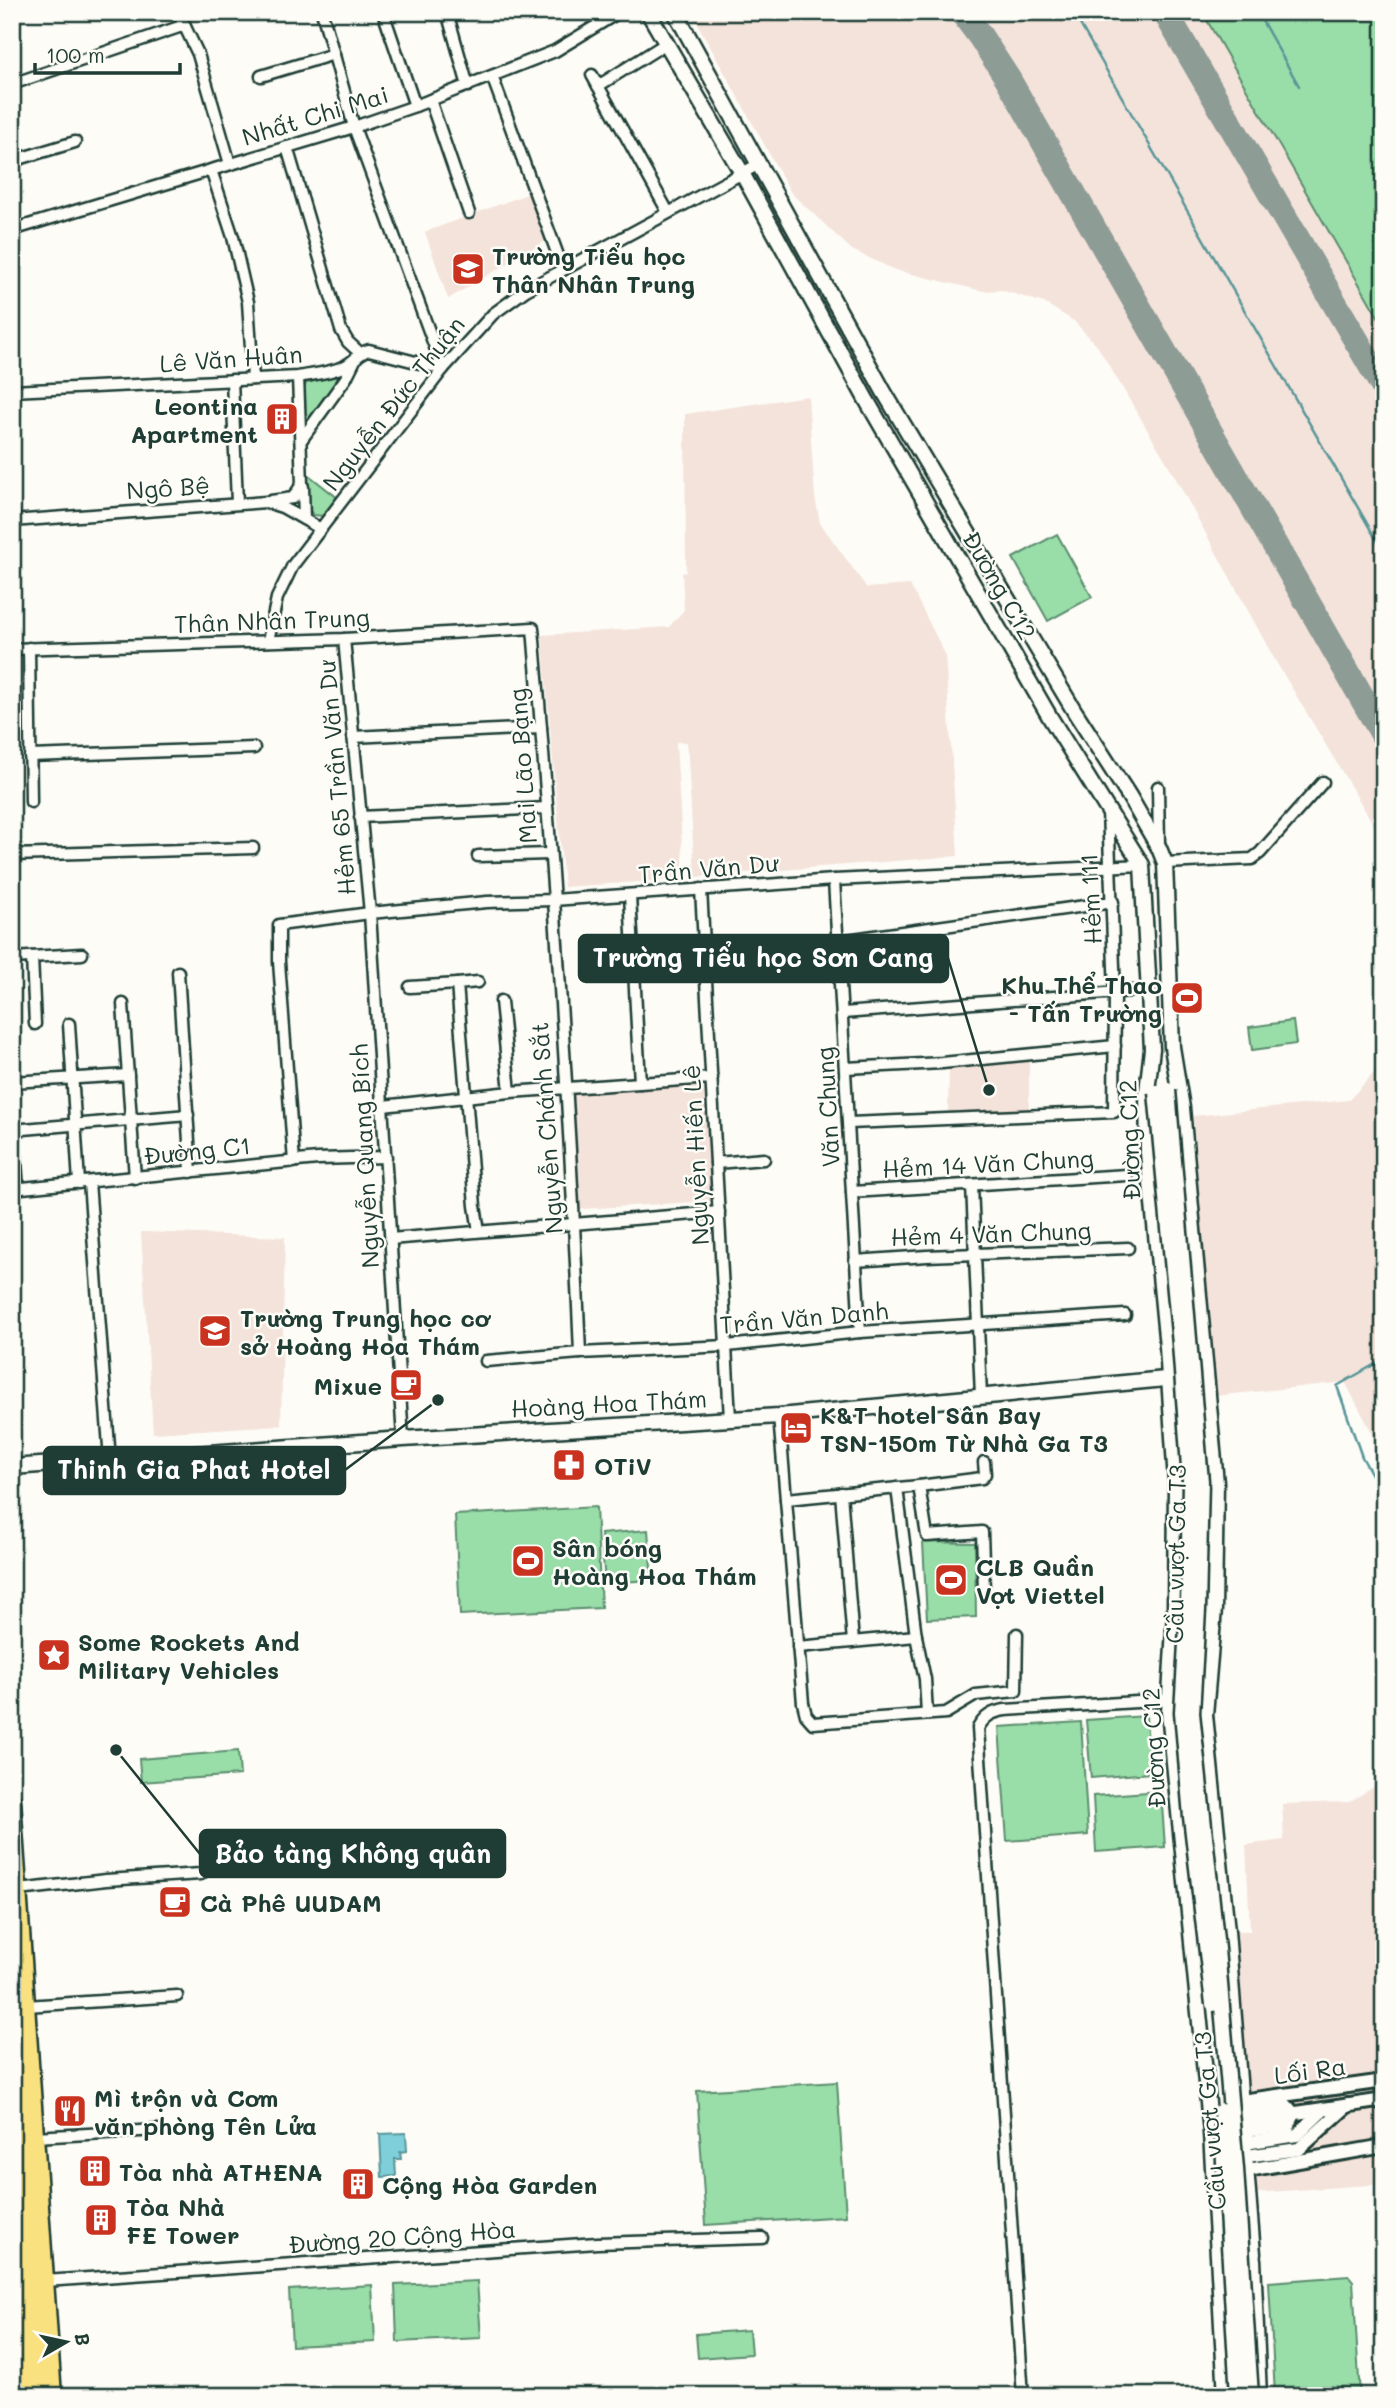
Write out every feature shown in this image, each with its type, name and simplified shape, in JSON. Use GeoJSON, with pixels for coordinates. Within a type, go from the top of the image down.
{"type":"FeatureCollection","features":[{"type":"Feature","properties":{"kind":"main road","name":"Đường C12"},"geometry":{"type":"LineString","coordinates":[[648,12],[1051,719],[1142,865],[1152,1049],[1147,1091],[1149,1153],[1176,1482],[1175,1611],[1169,1712],[1211,2133],[1226,2396]]}},
{"type":"Feature","properties":{"kind":"main road","name":"Đường C12"},"geometry":{"type":"LineString","coordinates":[[675,12],[884,392],[1159,848],[1165,863],[1172,1047],[1182,1108],[1216,1483],[1214,1609],[1205,1715],[1244,2133],[1259,2396]]}},
{"type":"Feature","properties":{"kind":"main road","name":"Cầu vượt Ga T3"},"geometry":{"type":"LineString","coordinates":[[1172,1047],[1162,1091],[1190,1481],[1188,1609],[1182,1712],[1215,2028],[1238,2396]]}},
{"type":"Feature","properties":{"kind":"main road","name":"Cầu vượt Ga T3"},"geometry":{"type":"LineString","coordinates":[[1152,1049],[1162,1091],[1201,1480],[1192,1713],[1217,1949],[1236,2169],[1251,2396]]}},
{"type":"Feature","properties":{"kind":"main road","name":"Hoàng Hoa Thám"},"geometry":{"type":"LineString","coordinates":[[12,1467],[779,1416],[1207,1374]]}},
{"type":"Feature","properties":{"kind":"main road"},"geometry":{"type":"LineString","coordinates":[[12,1801],[53,2396]]}},
{"type":"Feature","properties":{"kind":"main road"},"geometry":{"type":"LineString","coordinates":[[1191,1926],[1227,1931]]}},
{"type":"Feature","properties":{"kind":"main road"},"geometry":{"type":"LineString","coordinates":[[12,1991],[41,2396]]}},
{"type":"Feature","properties":{"kind":"main road"},"geometry":{"type":"LineString","coordinates":[[1211,2133],[1244,2133]]}},
{"type":"Feature","properties":{"kind":"main road"},"geometry":{"type":"LineString","coordinates":[[1214,2173],[1244,2133]]}},
{"type":"Feature","properties":{"kind":"main road"},"geometry":{"type":"LineString","coordinates":[[12,2178],[16,2291],[27,2396]]}},
{"type":"Feature","properties":{"kind":"main road"},"geometry":{"type":"LineString","coordinates":[[1219,2261],[1253,2256]]}},
{"type":"Feature","properties":{"kind":"street"},"geometry":{"type":"LineString","coordinates":[[178,12],[198,54],[230,164]]}},
{"type":"Feature","properties":{"kind":"street"},"geometry":{"type":"LineString","coordinates":[[322,12],[354,127],[443,369]]}},
{"type":"Feature","properties":{"kind":"street"},"geometry":{"type":"LineString","coordinates":[[383,12],[415,106]]}},
{"type":"Feature","properties":{"kind":"street"},"geometry":{"type":"LineString","coordinates":[[447,12],[468,86]]}},
{"type":"Feature","properties":{"kind":"street","name":"Nhất Chi Mai"},"geometry":{"type":"LineString","coordinates":[[12,230],[354,127],[415,106],[555,51],[619,12]]}},
{"type":"Feature","properties":{"kind":"street"},"geometry":{"type":"LineString","coordinates":[[18,82],[185,25]]}},
{"type":"Feature","properties":{"kind":"street"},"geometry":{"type":"LineString","coordinates":[[598,86],[665,44]]}},
{"type":"Feature","properties":{"kind":"street"},"geometry":{"type":"LineString","coordinates":[[261,76],[334,54]]}},
{"type":"Feature","properties":{"kind":"street"},"geometry":{"type":"LineString","coordinates":[[592,75],[668,212]]}},
{"type":"Feature","properties":{"kind":"street"},"geometry":{"type":"LineString","coordinates":[[492,76],[563,269]]}},
{"type":"Feature","properties":{"kind":"street"},"geometry":{"type":"LineString","coordinates":[[430,100],[469,213]]}},
{"type":"Feature","properties":{"kind":"street"},"geometry":{"type":"LineString","coordinates":[[12,161],[75,142]]}},
{"type":"Feature","properties":{"kind":"street"},"geometry":{"type":"LineString","coordinates":[[286,147],[341,330],[358,356],[346,378],[302,439]]}},
{"type":"Feature","properties":{"kind":"street","name":"Nguyễn Đức Thuận"},"geometry":{"type":"LineString","coordinates":[[268,641],[272,613],[293,565],[443,369],[503,304],[759,164]]}},
{"type":"Feature","properties":{"kind":"street"},"geometry":{"type":"LineString","coordinates":[[211,170],[233,237],[248,302],[253,379]]}},
{"type":"Feature","properties":{"kind":"street","name":"Lê Văn Huân"},"geometry":{"type":"LineString","coordinates":[[12,391],[299,377],[336,369],[365,351],[374,350],[443,369]]}},
{"type":"Feature","properties":{"kind":"street"},"geometry":{"type":"LineString","coordinates":[[299,377],[304,519]]}},
{"type":"Feature","properties":{"kind":"street"},"geometry":{"type":"LineString","coordinates":[[232,380],[237,503]]}},
{"type":"Feature","properties":{"kind":"street"},"geometry":{"type":"LineString","coordinates":[[12,385],[12,391]]}},
{"type":"Feature","properties":{"kind":"street"},"geometry":{"type":"LineString","coordinates":[[267,502],[293,498],[301,488],[303,475]]}},
{"type":"Feature","properties":{"kind":"street","name":"Ngô Bệ"},"geometry":{"type":"LineString","coordinates":[[12,521],[267,502],[282,507],[321,529]]}},
{"type":"Feature","properties":{"kind":"street","name":"Thân Nhân Trung"},"geometry":{"type":"LineString","coordinates":[[12,649],[344,639],[533,628]]}},
{"type":"Feature","properties":{"kind":"street","name":"Mai Lão Bạng"},"geometry":{"type":"LineString","coordinates":[[533,628],[553,900]]}},
{"type":"Feature","properties":{"kind":"street","name":"Hẻm 65 Trần Văn Dư"},"geometry":{"type":"LineString","coordinates":[[344,639],[370,913]]}},
{"type":"Feature","properties":{"kind":"street"},"geometry":{"type":"LineString","coordinates":[[29,648],[31,802]]}},
{"type":"Feature","properties":{"kind":"street"},"geometry":{"type":"LineString","coordinates":[[353,737],[541,728]]}},
{"type":"Feature","properties":{"kind":"street"},"geometry":{"type":"LineString","coordinates":[[30,756],[254,748]]}},
{"type":"Feature","properties":{"kind":"street"},"geometry":{"type":"LineString","coordinates":[[1165,863],[1252,859],[1324,782]]}},
{"type":"Feature","properties":{"kind":"street"},"geometry":{"type":"LineString","coordinates":[[1158,788],[1159,848]]}},
{"type":"Feature","properties":{"kind":"street"},"geometry":{"type":"LineString","coordinates":[[360,817],[547,808]]}},
{"type":"Feature","properties":{"kind":"street","name":"Hẻm 111"},"geometry":{"type":"LineString","coordinates":[[849,1123],[1114,1112],[1115,993],[1113,902],[1108,866],[1108,810]]}},
{"type":"Feature","properties":{"kind":"street"},"geometry":{"type":"LineString","coordinates":[[12,855],[253,848]]}},
{"type":"Feature","properties":{"kind":"street"},"geometry":{"type":"LineString","coordinates":[[478,856],[549,854]]}},
{"type":"Feature","properties":{"kind":"street","name":"Trần Văn Dư"},"geometry":{"type":"LineString","coordinates":[[294,1162],[279,962],[279,925],[487,902],[553,900],[834,880],[1142,865]]}},
{"type":"Feature","properties":{"kind":"street","name":"Văn Chung"},"geometry":{"type":"LineString","coordinates":[[834,880],[860,1332]]}},
{"type":"Feature","properties":{"kind":"street","name":"Nguyễn Hiến Lê"},"geometry":{"type":"LineString","coordinates":[[701,889],[730,1419]]}},
{"type":"Feature","properties":{"kind":"street"},"geometry":{"type":"LineString","coordinates":[[630,895],[640,1083]]}},
{"type":"Feature","properties":{"kind":"street","name":"Nguyễn Chánh Sắt"},"geometry":{"type":"LineString","coordinates":[[553,900],[580,1353]]}},
{"type":"Feature","properties":{"kind":"street"},"geometry":{"type":"LineString","coordinates":[[839,941],[1113,902]]}},
{"type":"Feature","properties":{"kind":"street","name":"Nguyễn Quang Bích"},"geometry":{"type":"LineString","coordinates":[[370,913],[403,1439]]}},
{"type":"Feature","properties":{"kind":"street"},"geometry":{"type":"LineString","coordinates":[[12,958],[82,954]]}},
{"type":"Feature","properties":{"kind":"street"},"geometry":{"type":"LineString","coordinates":[[32,957],[35,1024]]}},
{"type":"Feature","properties":{"kind":"street"},"geometry":{"type":"LineString","coordinates":[[705,969],[840,957]]}},
{"type":"Feature","properties":{"kind":"street"},"geometry":{"type":"LineString","coordinates":[[178,972],[191,1172]]}},
{"type":"Feature","properties":{"kind":"street"},"geometry":{"type":"LineString","coordinates":[[410,987],[478,982]]}},
{"type":"Feature","properties":{"kind":"street"},"geometry":{"type":"LineString","coordinates":[[457,984],[479,1231]]}},
{"type":"Feature","properties":{"kind":"street"},"geometry":{"type":"LineString","coordinates":[[843,1013],[1132,991]]}},
{"type":"Feature","properties":{"kind":"street"},"geometry":{"type":"LineString","coordinates":[[501,1001],[510,1092]]}},
{"type":"Feature","properties":{"kind":"street"},"geometry":{"type":"LineString","coordinates":[[123,1004],[135,1178]]}},
{"type":"Feature","properties":{"kind":"street"},"geometry":{"type":"LineString","coordinates":[[69,1024],[75,1125],[84,1182],[110,1460]]}},
{"type":"Feature","properties":{"kind":"street"},"geometry":{"type":"LineString","coordinates":[[846,1068],[942,1063],[1115,1046]]}},
{"type":"Feature","properties":{"kind":"street"},"geometry":{"type":"LineString","coordinates":[[12,1082],[128,1075]]}},
{"type":"Feature","properties":{"kind":"street"},"geometry":{"type":"LineString","coordinates":[[383,1105],[510,1092],[712,1078]]}},
{"type":"Feature","properties":{"kind":"street"},"geometry":{"type":"LineString","coordinates":[[12,1104],[15,1189]]}},
{"type":"Feature","properties":{"kind":"street"},"geometry":{"type":"LineString","coordinates":[[13,1130],[188,1115]]}},
{"type":"Feature","properties":{"kind":"street","name":"Đường C1"},"geometry":{"type":"LineString","coordinates":[[15,1189],[294,1162],[386,1157]]}},
{"type":"Feature","properties":{"kind":"street"},"geometry":{"type":"LineString","coordinates":[[716,1163],[764,1158]]}},
{"type":"Feature","properties":{"kind":"street","name":"Hẻm 14 Văn Chung"},"geometry":{"type":"LineString","coordinates":[[852,1192],[1127,1175]]}},
{"type":"Feature","properties":{"kind":"street"},"geometry":{"type":"LineString","coordinates":[[972,1185],[981,1396]]}},
{"type":"Feature","properties":{"kind":"street"},"geometry":{"type":"LineString","coordinates":[[390,1239],[719,1212]]}},
{"type":"Feature","properties":{"kind":"street","name":"Hẻm 4 Văn Chung"},"geometry":{"type":"LineString","coordinates":[[855,1261],[1128,1248]]}},
{"type":"Feature","properties":{"kind":"street","name":"Trần Văn Danh"},"geometry":{"type":"LineString","coordinates":[[486,1361],[580,1353],[727,1346],[860,1332],[1125,1315]]}},
{"type":"Feature","properties":{"kind":"street"},"geometry":{"type":"LineString","coordinates":[[779,1416],[803,1703],[806,1715],[813,1723],[946,1713],[976,1695],[1016,1691],[1017,1634]]}},
{"type":"Feature","properties":{"kind":"street"},"geometry":{"type":"LineString","coordinates":[[786,1499],[982,1478],[985,1474],[984,1462]]}},
{"type":"Feature","properties":{"kind":"street"},"geometry":{"type":"LineString","coordinates":[[919,1486],[926,1536],[982,1532],[984,1590]]}},
{"type":"Feature","properties":{"kind":"street"},"geometry":{"type":"LineString","coordinates":[[897,1488],[916,1636],[925,1679],[927,1714]]}},
{"type":"Feature","properties":{"kind":"street"},"geometry":{"type":"LineString","coordinates":[[841,1493],[853,1642]]}},
{"type":"Feature","properties":{"kind":"street"},"geometry":{"type":"LineString","coordinates":[[798,1647],[916,1636]]}},
{"type":"Feature","properties":{"kind":"street"},"geometry":{"type":"LineString","coordinates":[[1023,2396],[978,1728],[989,1714],[1005,1710],[1170,1700]]}},
{"type":"Feature","properties":{"kind":"street"},"geometry":{"type":"LineString","coordinates":[[19,1890],[119,1879],[201,1874]]}},
{"type":"Feature","properties":{"kind":"street"},"geometry":{"type":"LineString","coordinates":[[26,2006],[177,1996]]}},
{"type":"Feature","properties":{"kind":"street","name":"Lối Ra"},"geometry":{"type":"LineString","coordinates":[[1244,2133],[1384,2081]]}},
{"type":"Feature","properties":{"kind":"street","name":"Lối Ra"},"geometry":{"type":"LineString","coordinates":[[1294,2114],[1384,2100]]}},
{"type":"Feature","properties":{"kind":"street","name":"Lối Ra"},"geometry":{"type":"LineString","coordinates":[[1244,2133],[1286,2105],[1294,2114]]}},
{"type":"Feature","properties":{"kind":"street","name":"Lối Ra"},"geometry":{"type":"LineString","coordinates":[[1244,2133],[1299,2149],[1348,2105]]}},
{"type":"Feature","properties":{"kind":"street","name":"Lối Ra"},"geometry":{"type":"LineString","coordinates":[[1244,2133],[1297,2134],[1323,2109]]}},
{"type":"Feature","properties":{"kind":"street","name":"Lối Ra"},"geometry":{"type":"LineString","coordinates":[[1244,2133],[1289,2125],[1294,2114]]}},
{"type":"Feature","properties":{"kind":"street"},"geometry":{"type":"LineString","coordinates":[[35,2137],[158,2130]]}},
{"type":"Feature","properties":{"kind":"street"},"geometry":{"type":"LineString","coordinates":[[1244,2133],[1384,2146]]}},
{"type":"Feature","properties":{"kind":"street","name":"Đường 20 Cộng Hòa"},"geometry":{"type":"LineString","coordinates":[[45,2281],[597,2243],[762,2238]]}},
{"type":"Feature","properties":{"kind":"shaded area"},"geometry":{"type":"Polygon","coordinates":[[[691,12],[1384,12],[1384,842],[1275,660],[1169,466],[1098,347],[1074,321],[1044,303],[1001,290],[983,291],[895,270],[852,250],[791,193],[691,12]]]}},
{"type":"Feature","properties":{"kind":"shaded area","name":"Trường Tiểu học Thân Nhân Trung"},"geometry":{"type":"Polygon","coordinates":[[[530,193],[547,240],[448,299],[425,232],[530,193]]]}},
{"type":"Feature","properties":{"kind":"shaded area"},"geometry":{"type":"Polygon","coordinates":[[[808,396],[815,497],[820,523],[867,588],[910,585],[945,654],[958,856],[695,877],[687,742],[676,742],[684,879],[564,887],[542,635],[669,627],[684,610],[682,573],[686,572],[685,414],[808,396]]]}},
{"type":"Feature","properties":{"kind":"shaded area"},"geometry":{"type":"Polygon","coordinates":[[[1029,1061],[1029,1111],[948,1113],[949,1068],[1029,1061]]]}},
{"type":"Feature","properties":{"kind":"shaded area"},"geometry":{"type":"Polygon","coordinates":[[[1384,1062],[1384,1455],[1345,1382],[1215,1396],[1193,1116],[1349,1100],[1384,1062]]]}},
{"type":"Feature","properties":{"kind":"shaded area"},"geometry":{"type":"Polygon","coordinates":[[[706,1082],[712,1201],[580,1209],[571,1091],[706,1082]]]}},
{"type":"Feature","properties":{"kind":"shaded area","name":"Trường Trung học cơ sở Hoàng Hoa Thám"},"geometry":{"type":"Polygon","coordinates":[[[141,1232],[285,1237],[281,1425],[153,1433],[141,1232]]]}},
{"type":"Feature","properties":{"kind":"shaded area"},"geometry":{"type":"Polygon","coordinates":[[[1384,1781],[1384,2184],[1255,2193],[1234,1931],[1250,1931],[1246,1845],[1284,1840],[1282,1804],[1349,1802],[1384,1781]]]}},
{"type":"Feature","properties":{"kind":"shaded area"},"geometry":{"type":"Polygon","coordinates":[[[12,2311],[19,2396],[12,2396],[12,2311]]]}},
{"type":"Feature","properties":{"kind":"green space"},"geometry":{"type":"Polygon","coordinates":[[[1202,12],[1384,12],[1384,327],[1205,17],[1202,12]]]}},
{"type":"Feature","properties":{"kind":"green space"},"geometry":{"type":"Polygon","coordinates":[[[335,376],[339,379],[310,419],[305,419],[306,383],[335,376]]]}},
{"type":"Feature","properties":{"kind":"green space"},"geometry":{"type":"Polygon","coordinates":[[[310,476],[339,499],[324,516],[313,515],[307,506],[306,478],[310,476]]]}},
{"type":"Feature","properties":{"kind":"green space"},"geometry":{"type":"Polygon","coordinates":[[[1057,534],[1092,597],[1048,621],[1013,558],[1057,534]]]}},
{"type":"Feature","properties":{"kind":"green space"},"geometry":{"type":"Polygon","coordinates":[[[1293,1021],[1296,1044],[1252,1050],[1249,1027],[1293,1021]]]}},
{"type":"Feature","properties":{"kind":"green space","name":"Sân bóng Hoàng Hoa Thám"},"geometry":{"type":"Polygon","coordinates":[[[596,1507],[601,1608],[460,1615],[455,1515],[596,1507]]]}},
{"type":"Feature","properties":{"kind":"green space"},"geometry":{"type":"Polygon","coordinates":[[[648,1530],[652,1580],[605,1583],[601,1534],[648,1530]]]}},
{"type":"Feature","properties":{"kind":"green space","name":"CLB Quần Vợt Viettel"},"geometry":{"type":"Polygon","coordinates":[[[923,1542],[975,1543],[976,1617],[927,1619],[923,1542]]]}},
{"type":"Feature","properties":{"kind":"green space"},"geometry":{"type":"Polygon","coordinates":[[[1146,1716],[1150,1773],[1091,1778],[1086,1720],[1146,1716]]]}},
{"type":"Feature","properties":{"kind":"green space"},"geometry":{"type":"Polygon","coordinates":[[[1081,1722],[1088,1835],[1007,1841],[999,1727],[1081,1722]]]}},
{"type":"Feature","properties":{"kind":"green space"},"geometry":{"type":"Polygon","coordinates":[[[238,1751],[240,1775],[141,1782],[139,1759],[238,1751]]]}},
{"type":"Feature","properties":{"kind":"green space"},"geometry":{"type":"Polygon","coordinates":[[[1161,1791],[1165,1847],[1096,1852],[1093,1796],[1161,1791]]]}},
{"type":"Feature","properties":{"kind":"green space"},"geometry":{"type":"Polygon","coordinates":[[[837,2082],[846,2216],[706,2225],[697,2091],[837,2082]]]}},
{"type":"Feature","properties":{"kind":"green space"},"geometry":{"type":"Polygon","coordinates":[[[1349,2276],[1353,2281],[1360,2396],[1275,2396],[1269,2282],[1349,2276]]]}},
{"type":"Feature","properties":{"kind":"green space"},"geometry":{"type":"Polygon","coordinates":[[[477,2281],[481,2338],[397,2342],[395,2285],[477,2281]]]}},
{"type":"Feature","properties":{"kind":"green space"},"geometry":{"type":"Polygon","coordinates":[[[372,2285],[375,2342],[292,2346],[289,2290],[372,2285]]]}},
{"type":"Feature","properties":{"kind":"green space"},"geometry":{"type":"Polygon","coordinates":[[[749,2330],[751,2354],[698,2358],[696,2334],[749,2330]]]}},
{"type":"Feature","properties":{"kind":"water"},"geometry":{"type":"Polygon","coordinates":[[[406,2133],[407,2151],[400,2152],[401,2159],[395,2159],[396,2176],[382,2177],[380,2134],[406,2133]]]}},
{"type":"Feature","properties":{"kind":"waterway"},"geometry":{"type":"LineString","coordinates":[[1073,12],[1384,553]]}},
{"type":"Feature","properties":{"kind":"waterway"},"geometry":{"type":"LineString","coordinates":[[1257,12],[1299,86]]}},
{"type":"Feature","properties":{"kind":"waterway"},"geometry":{"type":"LineString","coordinates":[[1384,1359],[1337,1386],[1362,1457],[1384,1496]]}},
{"type":"Feature","properties":{"kind":"taxiway"},"geometry":{"type":"LineString","coordinates":[[962,12],[1008,79],[1384,736]]}},
{"type":"Feature","properties":{"kind":"taxiway"},"geometry":{"type":"LineString","coordinates":[[1165,12],[1384,388]]}},
{"type":"Feature","properties":{"kind":"place","name":"Trường Tiểu học Thân Nhân Trung"},"geometry":{"type":"Point","coordinates":[468,269]}},
{"type":"Feature","properties":{"kind":"place","name":"Leontina Apartment"},"geometry":{"type":"Point","coordinates":[282,419]}},
{"type":"Feature","properties":{"kind":"place","name":"Khu Thể Thao - Tấn Trường"},"geometry":{"type":"Point","coordinates":[1187,998]}},
{"type":"Feature","properties":{"kind":"place","name":"Trường Tiểu học Sơn Cang"},"geometry":{"type":"Point","coordinates":[989,1090]}},
{"type":"Feature","properties":{"kind":"place","name":"Trường Trung học cơ sở Hoàng Hoa Thám"},"geometry":{"type":"Point","coordinates":[215,1331]}},
{"type":"Feature","properties":{"kind":"place","name":"Mixue"},"geometry":{"type":"Point","coordinates":[406,1385]}},
{"type":"Feature","properties":{"kind":"place","name":"Thinh Gia Phat Hotel"},"geometry":{"type":"Point","coordinates":[438,1400]}},
{"type":"Feature","properties":{"kind":"place","name":"K&T hotel Sân Bay TSN-150m Từ Nhà Ga T3"},"geometry":{"type":"Point","coordinates":[796,1428]}},
{"type":"Feature","properties":{"kind":"place","name":"OTiV"},"geometry":{"type":"Point","coordinates":[569,1465]}},
{"type":"Feature","properties":{"kind":"place","name":"Sân bóng Hoàng Hoa Thám"},"geometry":{"type":"Point","coordinates":[528,1561]}},
{"type":"Feature","properties":{"kind":"place","name":"CLB Quần Vợt Viettel"},"geometry":{"type":"Point","coordinates":[951,1580]}},
{"type":"Feature","properties":{"kind":"place","name":"Some Rockets And Military Vehicles"},"geometry":{"type":"Point","coordinates":[54,1655]}},
{"type":"Feature","properties":{"kind":"place","name":"Bảo tàng Không quân"},"geometry":{"type":"Point","coordinates":[116,1750]}},
{"type":"Feature","properties":{"kind":"place","name":"Cà Phê UUDAM"},"geometry":{"type":"Point","coordinates":[175,1902]}},
{"type":"Feature","properties":{"kind":"place","name":"Mì trộn và Cơm văn phòng Tên Lửa"},"geometry":{"type":"Point","coordinates":[70,2111]}},
{"type":"Feature","properties":{"kind":"place","name":"Tòa nhà ATHENA"},"geometry":{"type":"Point","coordinates":[95,2171]}},
{"type":"Feature","properties":{"kind":"place","name":"Cộng Hòa Garden"},"geometry":{"type":"Point","coordinates":[358,2184]}},
{"type":"Feature","properties":{"kind":"place","name":"Tòa Nhà FE Tower"},"geometry":{"type":"Point","coordinates":[101,2220]}}]}
